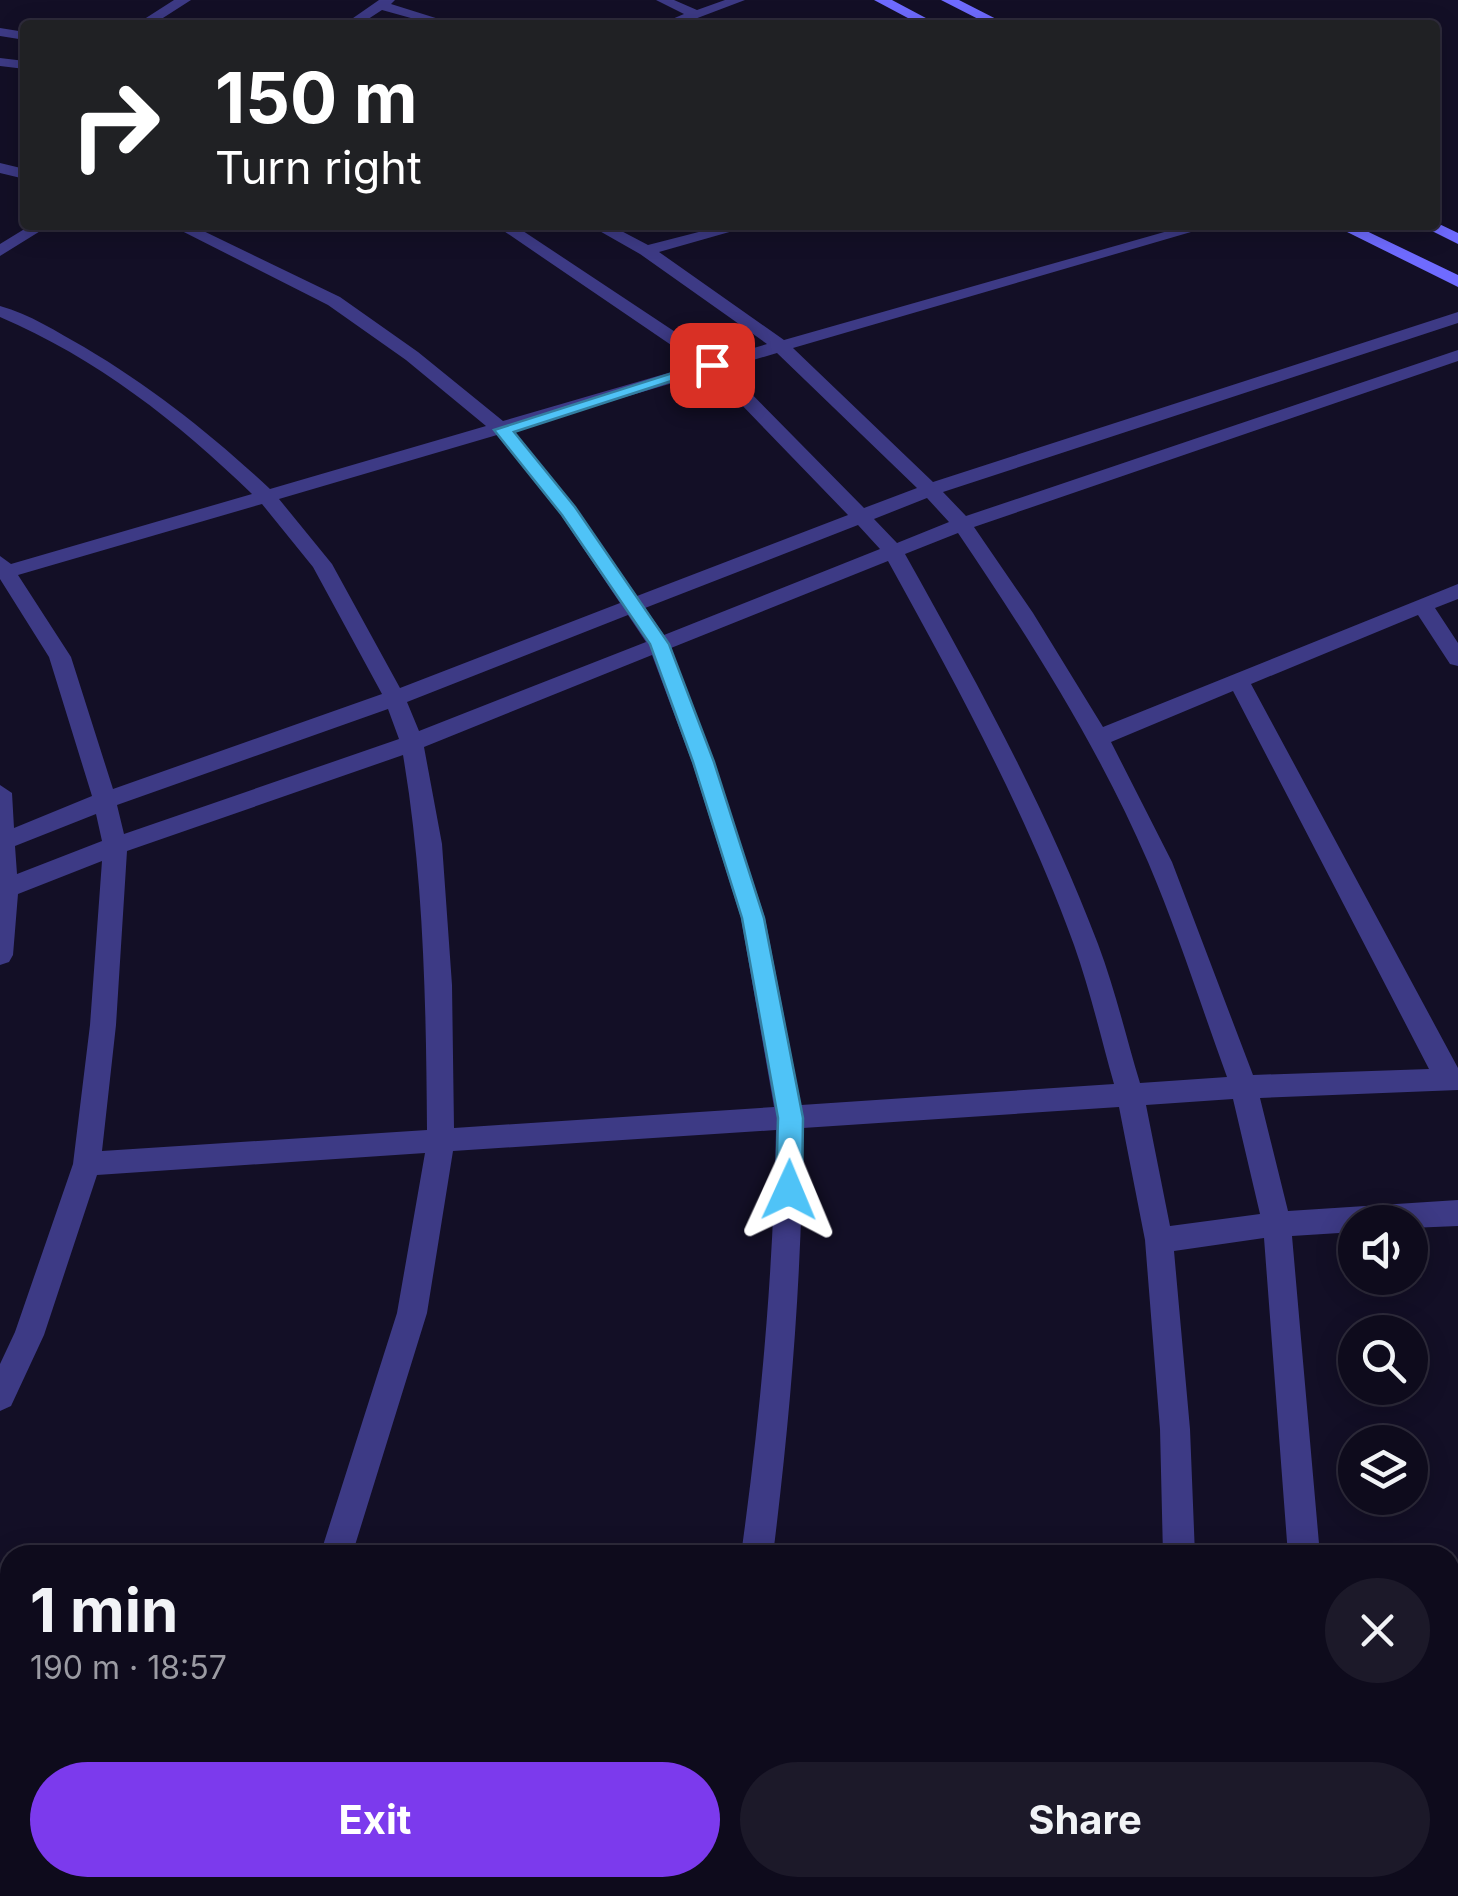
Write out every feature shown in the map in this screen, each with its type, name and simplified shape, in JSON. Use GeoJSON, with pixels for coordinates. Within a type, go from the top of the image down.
{"type":"FeatureCollection","features":[{"type":"Feature","properties":{"kind":"street"},"geometry":{"type":"LineString","coordinates":[[150,20],[184,0]]}},
{"type":"Feature","properties":{"kind":"street"},"geometry":{"type":"LineString","coordinates":[[663,0],[696,14]]}},
{"type":"Feature","properties":{"kind":"street"},"geometry":{"type":"LineString","coordinates":[[679,20],[738,0]]}},
{"type":"Feature","properties":{"kind":"street"},"geometry":{"type":"LineString","coordinates":[[881,0],[922,20]]}},
{"type":"Feature","properties":{"kind":"street"},"geometry":{"type":"LineString","coordinates":[[948,0],[990,20]]}},
{"type":"Feature","properties":{"kind":"street"},"geometry":{"type":"LineString","coordinates":[[357,20],[384,2],[437,20]]}},
{"type":"Feature","properties":{"kind":"street"},"geometry":{"type":"LineString","coordinates":[[0,251],[34,230]]}},
{"type":"Feature","properties":{"kind":"street"},"geometry":{"type":"LineString","coordinates":[[188,230],[334,302],[412,356],[503,430],[568,511],[659,644],[703,762],[753,918],[790,1118],[788,1262],[779,1386],[757,1545]]}},
{"type":"Feature","properties":{"kind":"street"},"geometry":{"type":"LineString","coordinates":[[511,230],[619,298],[712,365],[762,411],[858,519],[892,550],[992,729],[1038,826],[1088,948],[1132,1097],[1159,1240],[1174,1429],[1178,1545]]}},
{"type":"Feature","properties":{"kind":"street"},"geometry":{"type":"LineString","coordinates":[[607,230],[646,250],[778,344],[930,490],[962,524],[1098,738],[1160,862],[1244,1087],[1276,1224],[1303,1545]]}},
{"type":"Feature","properties":{"kind":"street"},"geometry":{"type":"LineString","coordinates":[[646,250],[726,230]]}},
{"type":"Feature","properties":{"kind":"street"},"geometry":{"type":"LineString","coordinates":[[0,1396],[29,1334],[87,1164],[103,1025],[114,846],[106,800],[60,657],[4,567],[503,430],[778,344],[1189,230]]}},
{"type":"Feature","properties":{"kind":"street"},"geometry":{"type":"LineString","coordinates":[[1351,230],[1458,282]]}},
{"type":"Feature","properties":{"kind":"street"},"geometry":{"type":"LineString","coordinates":[[0,311],[33,325],[142,389],[202,434],[267,497],[322,564],[395,698],[412,743],[430,844],[439,985],[442,1140],[412,1313],[339,1545]]}},
{"type":"Feature","properties":{"kind":"street"},"geometry":{"type":"LineString","coordinates":[[2,842],[106,800],[395,698],[930,490],[1458,316]]}},
{"type":"Feature","properties":{"kind":"street"},"geometry":{"type":"LineString","coordinates":[[3,890],[114,846],[412,743],[962,524],[1458,355]]}},
{"type":"Feature","properties":{"kind":"street"},"geometry":{"type":"LineString","coordinates":[[1098,738],[1458,591]]}},
{"type":"Feature","properties":{"kind":"street"},"geometry":{"type":"LineString","coordinates":[[1422,605],[1458,659]]}},
{"type":"Feature","properties":{"kind":"street"},"geometry":{"type":"LineString","coordinates":[[87,1164],[1244,1087],[1453,1080],[1239,682]]}},
{"type":"Feature","properties":{"kind":"street"},"geometry":{"type":"LineString","coordinates":[[0,793],[0,955]]}},
{"type":"Feature","properties":{"kind":"street"},"geometry":{"type":"LineString","coordinates":[[1159,1240],[1276,1224],[1458,1213]]}},
{"type":"Feature","properties":{"kind":"route"},"geometry":{"type":"LineString","coordinates":[[712,365],[503,430],[568,511],[659,644],[703,762],[753,918],[790,1118],[789,1190]]}}]}
